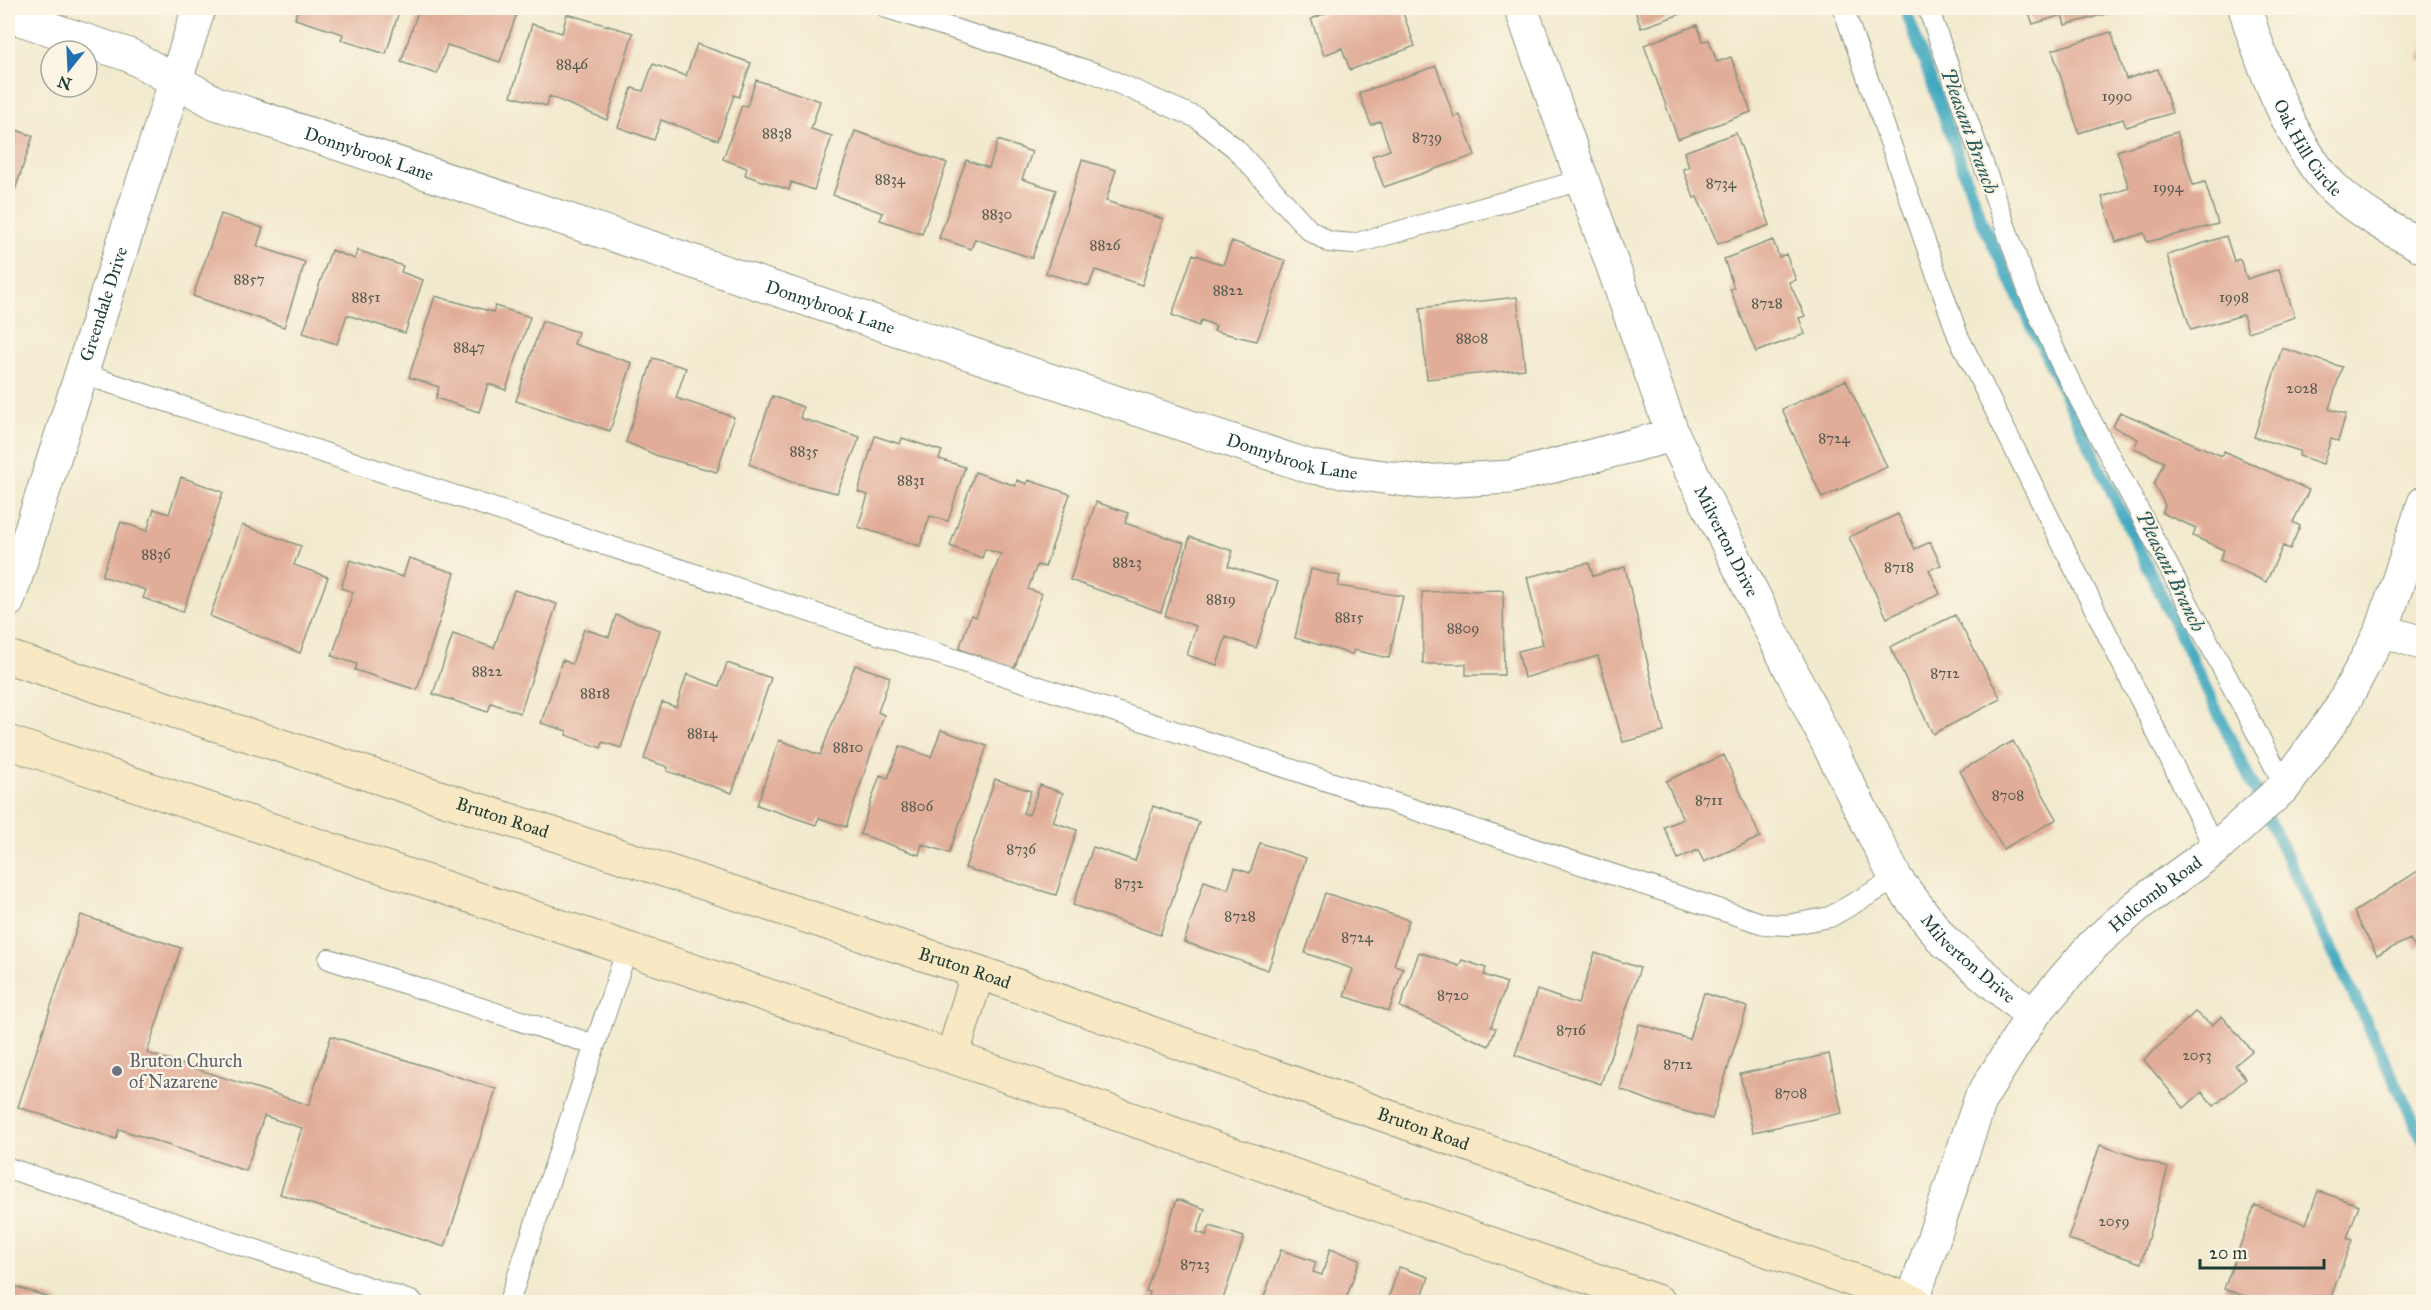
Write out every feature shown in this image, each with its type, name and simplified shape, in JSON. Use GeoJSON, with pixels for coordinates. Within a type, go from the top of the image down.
{"type":"FeatureCollection","features":[{"type":"Feature","properties":{"kind":"main road","name":"Bruton Road"},"geometry":{"type":"LineString","coordinates":[[8,657],[978,972],[1913,1302]]}},
{"type":"Feature","properties":{"kind":"main road"},"geometry":{"type":"LineString","coordinates":[[8,742],[951,1057],[1659,1302]]}},
{"type":"Feature","properties":{"kind":"main road"},"geometry":{"type":"LineString","coordinates":[[951,1057],[978,972]]}},
{"type":"Feature","properties":{"kind":"street","name":"Greendale Drive"},"geometry":{"type":"LineString","coordinates":[[8,601],[199,8]]}},
{"type":"Feature","properties":{"kind":"street","name":"Milverton Drive"},"geometry":{"type":"LineString","coordinates":[[1521,8],[1673,435],[1896,879],[1943,940],[2032,1016]]}},
{"type":"Feature","properties":{"kind":"street","name":"Oak Hill Circle"},"geometry":{"type":"LineString","coordinates":[[2245,8],[2259,54],[2303,150],[2338,192],[2384,226],[2424,247]]}},
{"type":"Feature","properties":{"kind":"street","name":"Donnybrook Lane"},"geometry":{"type":"LineString","coordinates":[[8,15],[129,55],[216,103],[1311,467],[1420,482],[1510,477],[1673,435]]}},
{"type":"Feature","properties":{"kind":"street","name":"Holcomb Road"},"geometry":{"type":"LineString","coordinates":[[1913,1302],[1981,1098],[2032,1016],[2094,944],[2138,905],[2225,840],[2285,786],[2340,709],[2382,630],[2424,503]]}},
{"type":"Feature","properties":{"kind":"street"},"geometry":{"type":"LineString","coordinates":[[2382,630],[2424,644]]}},
{"type":"Feature","properties":{"kind":"lane"},"geometry":{"type":"LineString","coordinates":[[887,8],[1095,73],[1197,118],[1235,148],[1309,231],[1329,242],[1354,244],[1582,180]]}},
{"type":"Feature","properties":{"kind":"lane"},"geometry":{"type":"LineString","coordinates":[[1843,8],[1958,336],[2225,840]]}},
{"type":"Feature","properties":{"kind":"lane"},"geometry":{"type":"LineString","coordinates":[[1929,8],[2029,293],[2061,364],[2285,786]]}},
{"type":"Feature","properties":{"kind":"lane"},"geometry":{"type":"LineString","coordinates":[[81,373],[1764,924],[1788,925],[1830,917],[1896,879]]}},
{"type":"Feature","properties":{"kind":"lane"},"geometry":{"type":"LineString","coordinates":[[509,1302],[627,949]]}},
{"type":"Feature","properties":{"kind":"lane"},"geometry":{"type":"LineString","coordinates":[[329,959],[595,1046]]}},
{"type":"Feature","properties":{"kind":"lane"},"geometry":{"type":"LineString","coordinates":[[8,1168],[414,1302]]}},
{"type":"Feature","properties":{"kind":"building"},"geometry":{"type":"Polygon","coordinates":[[[298,8],[400,8],[386,54],[341,40],[343,34],[295,19],[298,8]]]}},
{"type":"Feature","properties":{"kind":"building"},"geometry":{"type":"Polygon","coordinates":[[[419,8],[512,8],[518,10],[500,62],[447,45],[437,74],[401,62],[419,8]]]}},
{"type":"Feature","properties":{"kind":"building"},"geometry":{"type":"Polygon","coordinates":[[[1327,8],[1401,8],[1415,46],[1350,70],[1342,48],[1324,55],[1311,19],[1329,12],[1327,8]]]}},
{"type":"Feature","properties":{"kind":"building"},"geometry":{"type":"Polygon","coordinates":[[[1634,8],[1698,8],[1641,28],[1634,8]]]}},
{"type":"Feature","properties":{"kind":"building"},"geometry":{"type":"Polygon","coordinates":[[[2027,8],[2128,8],[2065,25],[2062,15],[2033,24],[2027,8]]]}},
{"type":"Feature","properties":{"kind":"building"},"geometry":{"type":"Polygon","coordinates":[[[567,14],[633,33],[607,120],[549,96],[547,106],[511,96],[532,24],[562,33],[567,14]]]}},
{"type":"Feature","properties":{"kind":"building"},"geometry":{"type":"Polygon","coordinates":[[[1697,25],[1703,41],[1709,40],[1717,62],[1731,57],[1751,112],[1678,139],[1644,45],[1697,25]]]}},
{"type":"Feature","properties":{"kind":"building"},"geometry":{"type":"Polygon","coordinates":[[[2111,32],[2126,79],[2158,69],[2172,113],[2126,127],[2123,119],[2079,133],[2052,50],[2111,32]]]}},
{"type":"Feature","properties":{"kind":"building"},"geometry":{"type":"Polygon","coordinates":[[[697,44],[751,63],[739,97],[734,95],[718,140],[661,120],[654,140],[618,127],[632,88],[643,91],[653,64],[686,76],[697,44]]]}},
{"type":"Feature","properties":{"kind":"building"},"geometry":{"type":"Polygon","coordinates":[[[2424,46],[2424,61],[2419,60],[2424,46]]]}},
{"type":"Feature","properties":{"kind":"building"},"geometry":{"type":"Polygon","coordinates":[[[1436,66],[1454,117],[1460,115],[1475,155],[1384,187],[1372,156],[1390,150],[1380,121],[1371,125],[1359,93],[1436,66]]]}},
{"type":"Feature","properties":{"kind":"building"},"geometry":{"type":"Polygon","coordinates":[[[756,80],[820,101],[811,129],[832,136],[814,190],[791,182],[789,190],[745,175],[747,168],[723,159],[742,105],[747,106],[756,80]]]}},
{"type":"Feature","properties":{"kind":"building"},"geometry":{"type":"Polygon","coordinates":[[[8,127],[33,136],[8,211],[8,127]]]}},
{"type":"Feature","properties":{"kind":"building"},"geometry":{"type":"Polygon","coordinates":[[[855,131],[947,163],[922,234],[880,220],[883,213],[833,195],[855,131]]]}},
{"type":"Feature","properties":{"kind":"building"},"geometry":{"type":"Polygon","coordinates":[[[2177,132],[2193,185],[2205,182],[2218,224],[2147,242],[2144,233],[2116,242],[2102,197],[2129,188],[2117,151],[2177,132]]]}},
{"type":"Feature","properties":{"kind":"building"},"geometry":{"type":"Polygon","coordinates":[[[1736,133],[1770,225],[1718,244],[1697,197],[1694,198],[1683,169],[1689,167],[1684,152],[1736,133]]]}},
{"type":"Feature","properties":{"kind":"building"},"geometry":{"type":"Polygon","coordinates":[[[998,140],[1032,152],[1022,179],[1056,190],[1032,258],[975,239],[971,249],[939,238],[966,160],[989,168],[998,140]]]}},
{"type":"Feature","properties":{"kind":"building"},"geometry":{"type":"Polygon","coordinates":[[[1082,160],[1116,170],[1106,201],[1163,219],[1142,285],[1095,270],[1089,286],[1046,273],[1082,160]]]}},
{"type":"Feature","properties":{"kind":"building"},"geometry":{"type":"Polygon","coordinates":[[[221,214],[263,228],[257,246],[305,262],[284,327],[193,296],[221,214]]]}},
{"type":"Feature","properties":{"kind":"building"},"geometry":{"type":"Polygon","coordinates":[[[2226,236],[2234,261],[2240,259],[2247,279],[2279,269],[2295,317],[2248,332],[2243,315],[2191,330],[2167,255],[2226,236]]]}},
{"type":"Feature","properties":{"kind":"building"},"geometry":{"type":"Polygon","coordinates":[[[1773,240],[1779,257],[1786,254],[1796,280],[1789,282],[1805,316],[1799,318],[1805,334],[1756,352],[1730,289],[1734,288],[1724,259],[1773,240]]]}},
{"type":"Feature","properties":{"kind":"building"},"geometry":{"type":"Polygon","coordinates":[[[1232,241],[1286,261],[1257,341],[1214,331],[1216,326],[1201,320],[1199,326],[1172,315],[1193,254],[1223,265],[1232,241]]]}},
{"type":"Feature","properties":{"kind":"building"},"geometry":{"type":"Polygon","coordinates":[[[331,250],[355,259],[357,250],[403,266],[401,272],[423,280],[405,333],[347,315],[337,344],[303,333],[331,250]]]}},
{"type":"Feature","properties":{"kind":"building"},"geometry":{"type":"Polygon","coordinates":[[[435,296],[493,312],[495,306],[530,317],[506,390],[488,384],[479,412],[436,398],[439,387],[409,377],[435,296]]]}},
{"type":"Feature","properties":{"kind":"building"},"geometry":{"type":"Polygon","coordinates":[[[1517,297],[1525,369],[1427,379],[1420,308],[1517,297]]]}},
{"type":"Feature","properties":{"kind":"building"},"geometry":{"type":"Polygon","coordinates":[[[542,321],[578,332],[574,344],[632,363],[610,431],[516,401],[542,321]]]}},
{"type":"Feature","properties":{"kind":"building"},"geometry":{"type":"Polygon","coordinates":[[[2282,348],[2342,367],[2329,409],[2346,414],[2338,441],[2331,439],[2323,464],[2299,456],[2300,451],[2254,437],[2282,348]]]}},
{"type":"Feature","properties":{"kind":"building"},"geometry":{"type":"Polygon","coordinates":[[[653,358],[686,368],[676,398],[734,417],[717,472],[658,456],[626,442],[653,358]]]}},
{"type":"Feature","properties":{"kind":"building"},"geometry":{"type":"Polygon","coordinates":[[[1846,380],[1887,467],[1822,498],[1782,409],[1846,380]]]}},
{"type":"Feature","properties":{"kind":"building"},"geometry":{"type":"Polygon","coordinates":[[[772,396],[803,407],[800,418],[860,437],[837,493],[791,482],[749,464],[772,396]]]}},
{"type":"Feature","properties":{"kind":"building"},"geometry":{"type":"Polygon","coordinates":[[[2120,412],[2222,456],[2224,451],[2309,490],[2293,522],[2300,526],[2290,549],[2283,546],[2266,582],[2220,560],[2224,550],[2193,536],[2196,528],[2162,513],[2165,505],[2154,484],[2164,462],[2134,448],[2138,439],[2113,427],[2120,412]]]}},
{"type":"Feature","properties":{"kind":"building"},"geometry":{"type":"Polygon","coordinates":[[[875,436],[900,444],[902,438],[942,451],[939,459],[965,467],[948,521],[930,516],[920,546],[858,527],[868,495],[858,492],[875,436]]]}},
{"type":"Feature","properties":{"kind":"building"},"geometry":{"type":"Polygon","coordinates":[[[975,472],[1016,486],[1017,480],[1027,484],[1028,480],[1070,494],[1045,567],[1037,565],[1028,589],[1042,594],[1014,669],[959,649],[971,615],[976,617],[1001,554],[985,549],[982,558],[950,546],[975,472]]]}},
{"type":"Feature","properties":{"kind":"building"},"geometry":{"type":"Polygon","coordinates":[[[181,477],[223,492],[183,612],[143,598],[146,590],[102,576],[121,522],[147,531],[154,509],[169,514],[181,477]]]}},
{"type":"Feature","properties":{"kind":"building"},"geometry":{"type":"Polygon","coordinates":[[[1096,502],[1128,513],[1125,523],[1184,543],[1161,612],[1070,580],[1096,502]]]}},
{"type":"Feature","properties":{"kind":"building"},"geometry":{"type":"Polygon","coordinates":[[[1898,514],[1915,549],[1930,542],[1941,565],[1929,570],[1940,594],[1887,618],[1849,537],[1898,514]]]}},
{"type":"Feature","properties":{"kind":"building"},"geometry":{"type":"Polygon","coordinates":[[[242,525],[301,546],[294,565],[328,577],[300,653],[210,616],[242,525]]]}},
{"type":"Feature","properties":{"kind":"building"},"geometry":{"type":"Polygon","coordinates":[[[1190,537],[1233,551],[1228,566],[1278,582],[1256,648],[1226,637],[1217,665],[1187,655],[1196,626],[1165,616],[1190,537]]]}},
{"type":"Feature","properties":{"kind":"building"},"geometry":{"type":"Polygon","coordinates":[[[409,558],[455,573],[417,690],[355,670],[357,664],[332,656],[353,592],[341,588],[350,560],[403,577],[409,558]]]}},
{"type":"Feature","properties":{"kind":"building"},"geometry":{"type":"Polygon","coordinates":[[[1589,563],[1593,576],[1625,567],[1664,732],[1623,742],[1598,656],[1524,678],[1518,651],[1543,645],[1527,577],[1589,563]]]}},
{"type":"Feature","properties":{"kind":"building"},"geometry":{"type":"Polygon","coordinates":[[[1311,569],[1340,576],[1338,586],[1403,596],[1389,658],[1354,650],[1352,654],[1295,638],[1311,569]]]}},
{"type":"Feature","properties":{"kind":"building"},"geometry":{"type":"Polygon","coordinates":[[[514,590],[557,604],[520,713],[491,703],[488,712],[433,694],[453,634],[494,648],[514,590]]]}},
{"type":"Feature","properties":{"kind":"building"},"geometry":{"type":"Polygon","coordinates":[[[1503,590],[1504,675],[1466,675],[1466,664],[1423,664],[1422,592],[1503,590]]]}},
{"type":"Feature","properties":{"kind":"building"},"geometry":{"type":"Polygon","coordinates":[[[616,615],[660,630],[621,748],[603,742],[601,748],[566,735],[567,731],[541,723],[562,660],[572,664],[584,629],[609,637],[616,615]]]}},
{"type":"Feature","properties":{"kind":"building"},"geometry":{"type":"Polygon","coordinates":[[[1955,615],[2001,699],[1933,734],[1890,647],[1955,615]]]}},
{"type":"Feature","properties":{"kind":"building"},"geometry":{"type":"Polygon","coordinates":[[[727,663],[771,678],[732,793],[667,771],[668,767],[644,759],[662,702],[676,707],[687,674],[719,686],[727,663]]]}},
{"type":"Feature","properties":{"kind":"building"},"geometry":{"type":"Polygon","coordinates":[[[855,665],[890,677],[878,712],[884,715],[846,827],[819,818],[816,825],[757,805],[779,740],[820,755],[855,665]]]}},
{"type":"Feature","properties":{"kind":"building"},"geometry":{"type":"Polygon","coordinates":[[[941,730],[987,746],[949,853],[922,844],[919,855],[860,834],[880,775],[888,778],[900,746],[931,757],[941,730]]]}},
{"type":"Feature","properties":{"kind":"building"},"geometry":{"type":"Polygon","coordinates":[[[2013,741],[2057,819],[2003,849],[1960,771],[2013,741]]]}},
{"type":"Feature","properties":{"kind":"building"},"geometry":{"type":"Polygon","coordinates":[[[1724,755],[1760,837],[1704,862],[1698,850],[1678,859],[1664,827],[1683,819],[1666,781],[1724,755]]]}},
{"type":"Feature","properties":{"kind":"building"},"geometry":{"type":"Polygon","coordinates":[[[995,779],[1031,791],[1023,813],[1029,815],[1040,785],[1063,793],[1053,822],[1077,830],[1056,895],[965,868],[995,779]]]}},
{"type":"Feature","properties":{"kind":"building"},"geometry":{"type":"Polygon","coordinates":[[[1153,806],[1199,822],[1160,935],[1073,905],[1093,847],[1135,861],[1153,806]]]}},
{"type":"Feature","properties":{"kind":"building"},"geometry":{"type":"Polygon","coordinates":[[[1260,843],[1306,858],[1268,970],[1184,942],[1204,881],[1228,889],[1235,868],[1250,873],[1260,843]]]}},
{"type":"Feature","properties":{"kind":"building"},"geometry":{"type":"Polygon","coordinates":[[[2424,867],[2424,944],[2416,949],[2410,939],[2377,955],[2354,912],[2424,867]]]}},
{"type":"Feature","properties":{"kind":"building"},"geometry":{"type":"Polygon","coordinates":[[[1325,893],[1409,920],[1394,965],[1403,968],[1389,1011],[1344,996],[1353,969],[1305,953],[1325,893]]]}},
{"type":"Feature","properties":{"kind":"building","name":"Bruton Church of Nazarene"},"geometry":{"type":"Polygon","coordinates":[[[81,915],[181,948],[147,1053],[309,1105],[331,1036],[496,1089],[445,1247],[280,1194],[302,1128],[264,1116],[246,1171],[119,1129],[116,1139],[18,1107],[81,915]]]}},
{"type":"Feature","properties":{"kind":"building"},"geometry":{"type":"Polygon","coordinates":[[[1419,952],[1459,966],[1462,960],[1486,968],[1484,975],[1507,983],[1491,1027],[1496,1028],[1489,1046],[1400,1007],[1419,952]]]}},
{"type":"Feature","properties":{"kind":"building"},"geometry":{"type":"Polygon","coordinates":[[[1595,953],[1640,968],[1601,1084],[1515,1055],[1537,990],[1578,1004],[1595,953]]]}},
{"type":"Feature","properties":{"kind":"building"},"geometry":{"type":"Polygon","coordinates":[[[1704,993],[1747,1007],[1712,1119],[1656,1103],[1620,1089],[1639,1024],[1689,1039],[1704,993]]]}},
{"type":"Feature","properties":{"kind":"building"},"geometry":{"type":"Polygon","coordinates":[[[2195,1012],[2212,1025],[2222,1016],[2252,1051],[2235,1065],[2246,1079],[2214,1106],[2202,1092],[2184,1108],[2144,1060],[2195,1012]]]}},
{"type":"Feature","properties":{"kind":"building"},"geometry":{"type":"Polygon","coordinates":[[[1829,1054],[1842,1113],[1753,1132],[1740,1074],[1829,1054]]]}},
{"type":"Feature","properties":{"kind":"building"},"geometry":{"type":"Polygon","coordinates":[[[2100,1145],[2168,1168],[2141,1263],[2068,1239],[2100,1145]]]}},
{"type":"Feature","properties":{"kind":"building"},"geometry":{"type":"Polygon","coordinates":[[[2318,1191],[2359,1205],[2347,1238],[2352,1240],[2329,1302],[2261,1302],[2224,1289],[2255,1205],[2306,1224],[2318,1191]]]}},
{"type":"Feature","properties":{"kind":"building"},"geometry":{"type":"Polygon","coordinates":[[[1177,1199],[1205,1209],[1197,1232],[1206,1235],[1210,1226],[1244,1237],[1222,1302],[1177,1300],[1176,1302],[1147,1302],[1150,1292],[1146,1291],[1177,1199]]]}},
{"type":"Feature","properties":{"kind":"building"},"geometry":{"type":"Polygon","coordinates":[[[1330,1249],[1360,1259],[1345,1302],[1262,1302],[1281,1250],[1316,1262],[1313,1272],[1322,1275],[1330,1249]]]}},
{"type":"Feature","properties":{"kind":"building"},"geometry":{"type":"Polygon","coordinates":[[[1399,1267],[1429,1277],[1420,1302],[1387,1302],[1399,1267]]]}},
{"type":"Feature","properties":{"kind":"building"},"geometry":{"type":"Polygon","coordinates":[[[8,1284],[63,1302],[8,1302],[8,1284]]]}},
{"type":"Feature","properties":{"kind":"building"},"geometry":{"type":"Polygon","coordinates":[[[1433,1295],[1453,1302],[1430,1302],[1433,1295]]]}},
{"type":"Feature","properties":{"kind":"waterway","name":"Pleasant Branch"},"geometry":{"type":"LineString","coordinates":[[1905,8],[1982,222],[2424,1142]]}},
{"type":"Feature","properties":{"kind":"place","name":"Bruton Church of Nazarene"},"geometry":{"type":"Point","coordinates":[117,1071]}}]}
